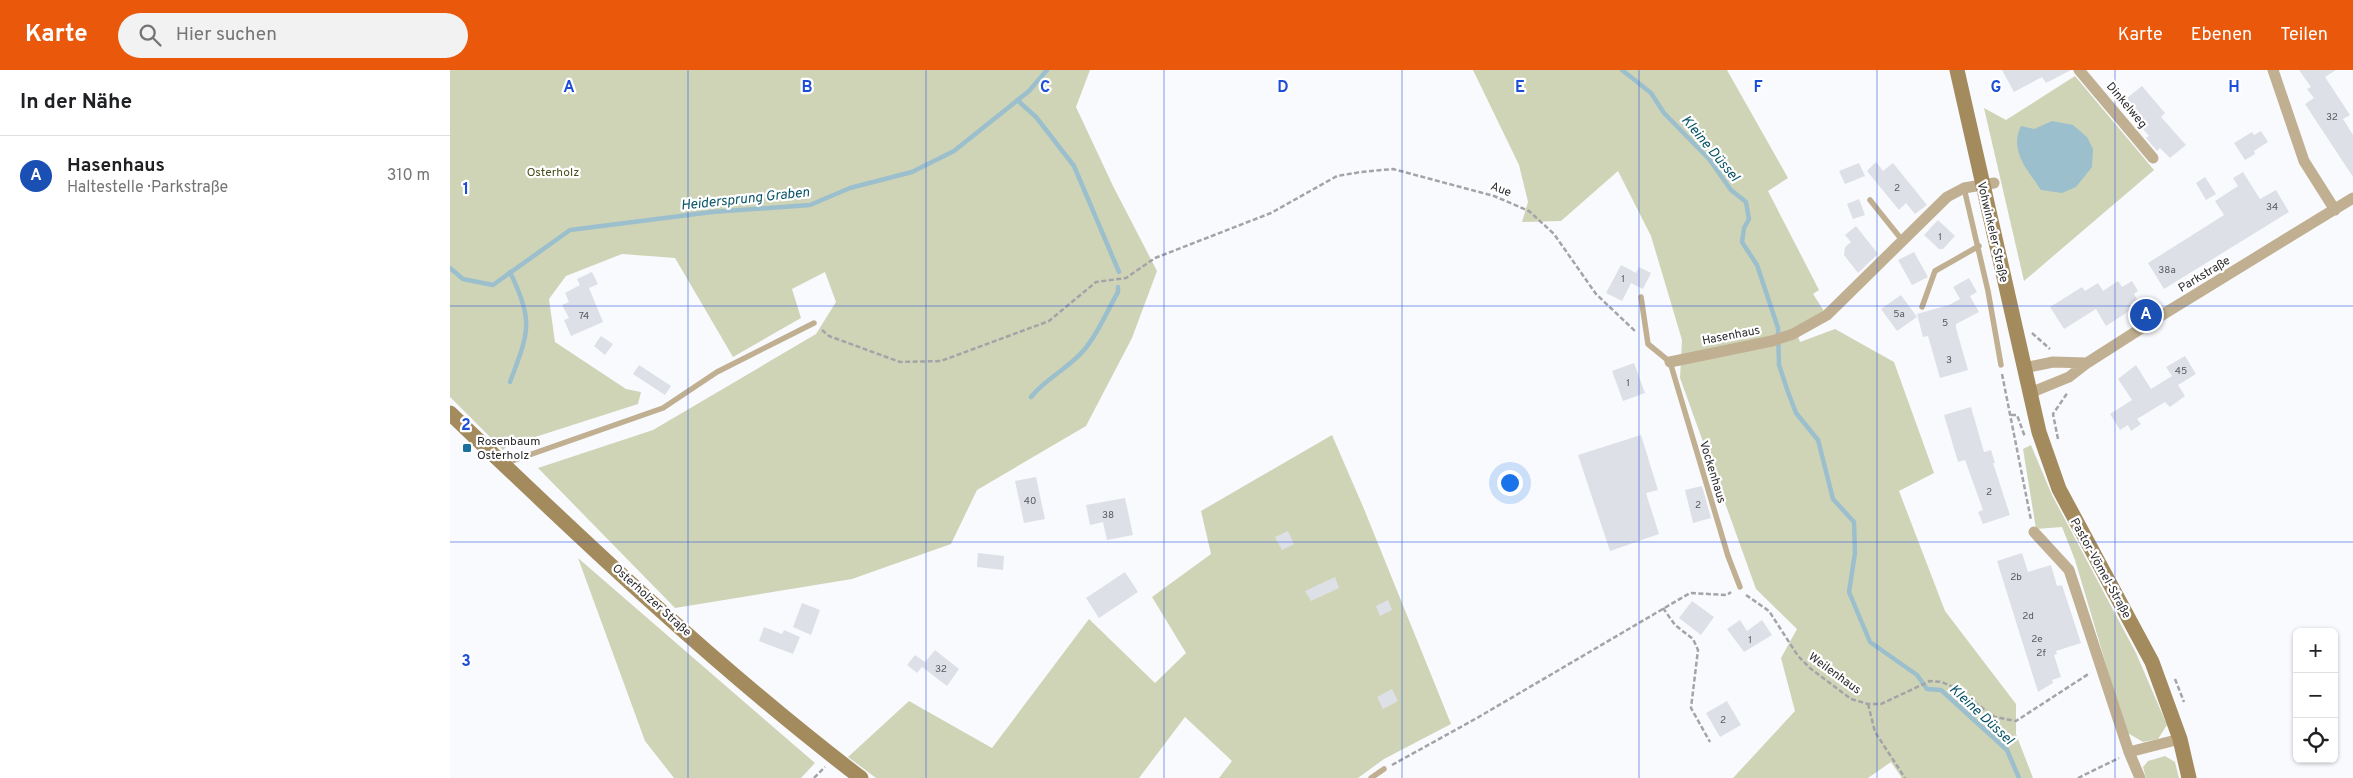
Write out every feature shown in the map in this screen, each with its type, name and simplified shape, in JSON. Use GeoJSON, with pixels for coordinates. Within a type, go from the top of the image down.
{"type":"FeatureCollection","features":[{"type":"Feature","properties":{"kind":"main road","name":"Vohwinkeler Straße"},"geometry":{"type":"LineString","coordinates":[[1957,70],[1988,185],[2030,394]]}},
{"type":"Feature","properties":{"kind":"main road","name":"Pastor-Vömel-Straße"},"geometry":{"type":"LineString","coordinates":[[2030,394],[2039,432],[2059,489],[2152,662],[2180,739],[2189,778]]}},
{"type":"Feature","properties":{"kind":"main road","name":"Osterholzer Straße"},"geometry":{"type":"LineString","coordinates":[[450,413],[671,618],[777,710],[861,778]]}},
{"type":"Feature","properties":{"kind":"street","name":"Dinkelweg"},"geometry":{"type":"LineString","coordinates":[[2079,70],[2153,158]]}},
{"type":"Feature","properties":{"kind":"street"},"geometry":{"type":"LineString","coordinates":[[2273,70],[2304,162],[2335,210]]}},
{"type":"Feature","properties":{"kind":"street","name":"Hasenhaus"},"geometry":{"type":"LineString","coordinates":[[1670,362],[1772,341],[1792,334],[1827,315],[1947,197],[1964,188],[1988,185]]}},
{"type":"Feature","properties":{"kind":"street","name":"Parkstraße"},"geometry":{"type":"LineString","coordinates":[[2030,394],[2069,377],[2088,363],[2353,198]]}},
{"type":"Feature","properties":{"kind":"street"},"geometry":{"type":"LineString","coordinates":[[2024,368],[2053,362],[2088,363]]}},
{"type":"Feature","properties":{"kind":"street"},"geometry":{"type":"LineString","coordinates":[[2034,532],[2069,570],[2129,752],[2140,778]]}},
{"type":"Feature","properties":{"kind":"street"},"geometry":{"type":"LineString","coordinates":[[2129,752],[2180,739]]}},
{"type":"Feature","properties":{"kind":"lane","name":"Vohwinkeler Straße"},"geometry":{"type":"LineString","coordinates":[[1964,188],[1979,246],[2001,365]]}},
{"type":"Feature","properties":{"kind":"lane"},"geometry":{"type":"LineString","coordinates":[[1870,200],[1902,240]]}},
{"type":"Feature","properties":{"kind":"lane","name":"Vohwinkeler Straße"},"geometry":{"type":"LineString","coordinates":[[1922,306],[1935,271],[1979,246]]}},
{"type":"Feature","properties":{"kind":"lane"},"geometry":{"type":"LineString","coordinates":[[1641,297],[1648,344],[1670,362]]}},
{"type":"Feature","properties":{"kind":"lane"},"geometry":{"type":"LineString","coordinates":[[504,464],[663,408],[717,372],[814,323]]}},
{"type":"Feature","properties":{"kind":"lane","name":"Vockenhaus"},"geometry":{"type":"LineString","coordinates":[[1670,362],[1728,556],[1740,587]]}},
{"type":"Feature","properties":{"kind":"lane"},"geometry":{"type":"LineString","coordinates":[[1371,778],[1384,769]]}},
{"type":"Feature","properties":{"kind":"path","name":"Aue"},"geometry":{"type":"LineString","coordinates":[[814,323],[828,336],[900,362],[941,361],[1049,321],[1096,282],[1126,278],[1155,258],[1271,213],[1337,176],[1393,169],[1494,196],[1529,211],[1554,234],[1596,294],[1648,344]]}},
{"type":"Feature","properties":{"kind":"path"},"geometry":{"type":"LineString","coordinates":[[2032,334],[2053,350],[2053,362]]}},
{"type":"Feature","properties":{"kind":"path"},"geometry":{"type":"LineString","coordinates":[[2001,365],[2034,532]]}},
{"type":"Feature","properties":{"kind":"path"},"geometry":{"type":"LineString","coordinates":[[2059,444],[2053,414],[2061,400],[2074,385],[2069,377]]}},
{"type":"Feature","properties":{"kind":"path"},"geometry":{"type":"LineString","coordinates":[[1384,769],[1478,718],[1690,593],[1727,596],[1740,587]]}},
{"type":"Feature","properties":{"kind":"path","name":"Weilenhaus"},"geometry":{"type":"LineString","coordinates":[[1740,587],[1749,599],[1769,611],[1798,656],[1810,668],[1851,699],[1868,704],[1881,704],[1930,681],[1942,682],[1953,687],[1995,717],[2016,721],[2101,666]]}},
{"type":"Feature","properties":{"kind":"path"},"geometry":{"type":"LineString","coordinates":[[1663,608],[1675,624],[1693,639],[1698,650],[1691,708],[1710,742]]}},
{"type":"Feature","properties":{"kind":"path"},"geometry":{"type":"LineString","coordinates":[[2173,675],[2186,709]]}},
{"type":"Feature","properties":{"kind":"path"},"geometry":{"type":"LineString","coordinates":[[1868,704],[1875,732],[1905,778]]}},
{"type":"Feature","properties":{"kind":"path"},"geometry":{"type":"LineString","coordinates":[[2078,778],[2129,752]]}},
{"type":"Feature","properties":{"kind":"green space","name":"Osterholz"},"geometry":{"type":"Polygon","coordinates":[[[450,70],[1090,70],[1076,107],[1113,186],[1157,271],[1132,338],[1086,426],[977,490],[951,544],[852,579],[675,608],[538,468],[653,430],[816,334],[836,302],[825,272],[792,289],[801,318],[733,357],[675,258],[622,254],[566,276],[549,299],[555,342],[626,389],[641,392],[638,404],[507,446],[503,450],[450,397],[450,70]]]}},
{"type":"Feature","properties":{"kind":"green space"},"geometry":{"type":"Polygon","coordinates":[[[1473,70],[1727,70],[1788,178],[1768,191],[1819,290],[1813,294],[1824,311],[1795,328],[1800,342],[1835,329],[1894,362],[1934,473],[1899,491],[1945,611],[2016,704],[2016,734],[2033,778],[1902,778],[1891,762],[1868,778],[1733,778],[1795,711],[1781,658],[1797,629],[1756,589],[1680,378],[1682,340],[1651,236],[1618,171],[1561,221],[1522,222],[1528,202],[1519,165],[1473,70]]]}},
{"type":"Feature","properties":{"kind":"green space"},"geometry":{"type":"Polygon","coordinates":[[[2075,76],[2154,170],[2024,281],[1984,108],[2006,120],[2075,76]]]}},
{"type":"Feature","properties":{"kind":"green space"},"geometry":{"type":"Polygon","coordinates":[[[1332,435],[1451,724],[1384,759],[1358,778],[1219,778],[1232,761],[1185,717],[1139,778],[876,778],[848,757],[909,701],[992,748],[1089,619],[1155,683],[1186,653],[1152,597],[1211,554],[1201,511],[1332,435]]]}},
{"type":"Feature","properties":{"kind":"green space"},"geometry":{"type":"Polygon","coordinates":[[[2031,445],[2052,495],[2136,653],[2167,725],[2158,739],[2143,742],[2126,732],[2075,560],[2062,527],[2036,529],[2023,449],[2031,445]]]}},
{"type":"Feature","properties":{"kind":"green space"},"geometry":{"type":"Polygon","coordinates":[[[578,558],[815,763],[801,778],[674,778],[645,741],[578,558]]]}},
{"type":"Feature","properties":{"kind":"green space"},"geometry":{"type":"Polygon","coordinates":[[[2165,756],[2175,762],[2179,778],[2146,778],[2143,767],[2148,761],[2165,756]]]}},
{"type":"Feature","properties":{"kind":"water"},"geometry":{"type":"Polygon","coordinates":[[[2052,121],[2073,125],[2087,137],[2093,149],[2092,167],[2076,187],[2062,193],[2041,190],[2025,167],[2018,152],[2018,135],[2021,126],[2034,129],[2052,121]]]}},
{"type":"Feature","properties":{"kind":"building"},"geometry":{"type":"Polygon","coordinates":[[[2002,70],[2071,70],[2046,83],[2042,77],[2014,92],[2002,70]]]}},
{"type":"Feature","properties":{"kind":"building"},"geometry":{"type":"Polygon","coordinates":[[[2299,70],[2336,70],[2325,77],[2350,115],[2343,119],[2353,135],[2353,177],[2305,104],[2314,98],[2307,89],[2311,87],[2299,70]]]}},
{"type":"Feature","properties":{"kind":"building"},"geometry":{"type":"Polygon","coordinates":[[[2142,86],[2165,113],[2161,117],[2186,145],[2170,158],[2160,148],[2157,151],[2146,138],[2149,136],[2129,113],[2133,110],[2127,98],[2142,86]]]}},
{"type":"Feature","properties":{"kind":"building"},"geometry":{"type":"Polygon","coordinates":[[[2261,131],[2268,142],[2254,151],[2255,154],[2245,160],[2234,143],[2252,132],[2254,135],[2261,131]]]}},
{"type":"Feature","properties":{"kind":"building"},"geometry":{"type":"Polygon","coordinates":[[[1876,162],[1883,171],[1893,163],[1927,205],[1915,214],[1906,203],[1899,210],[1867,171],[1876,162]]]}},
{"type":"Feature","properties":{"kind":"building"},"geometry":{"type":"Polygon","coordinates":[[[1859,163],[1865,176],[1845,184],[1839,171],[1859,163]]]}},
{"type":"Feature","properties":{"kind":"building"},"geometry":{"type":"Polygon","coordinates":[[[2243,172],[2260,199],[2276,190],[2289,212],[2164,289],[2148,263],[2224,215],[2215,201],[2238,186],[2233,178],[2243,172]]]}},
{"type":"Feature","properties":{"kind":"building"},"geometry":{"type":"Polygon","coordinates":[[[2205,177],[2216,194],[2206,200],[2196,183],[2205,177]]]}},
{"type":"Feature","properties":{"kind":"building"},"geometry":{"type":"Polygon","coordinates":[[[1859,199],[1865,215],[1853,219],[1847,204],[1859,199]]]}},
{"type":"Feature","properties":{"kind":"building"},"geometry":{"type":"Polygon","coordinates":[[[1938,220],[1955,236],[1943,249],[1939,249],[1924,235],[1938,220]]]}},
{"type":"Feature","properties":{"kind":"building"},"geometry":{"type":"Polygon","coordinates":[[[1856,226],[1878,254],[1858,273],[1844,255],[1845,247],[1851,242],[1845,235],[1856,226]]]}},
{"type":"Feature","properties":{"kind":"building"},"geometry":{"type":"Polygon","coordinates":[[[1914,252],[1928,277],[1912,285],[1898,260],[1914,252]]]}},
{"type":"Feature","properties":{"kind":"building"},"geometry":{"type":"Polygon","coordinates":[[[1621,265],[1636,273],[1639,267],[1651,273],[1643,289],[1631,283],[1622,301],[1606,293],[1621,265]]]}},
{"type":"Feature","properties":{"kind":"building"},"geometry":{"type":"Polygon","coordinates":[[[592,272],[598,284],[589,288],[603,322],[571,336],[564,320],[569,318],[562,305],[569,302],[565,293],[580,285],[577,279],[592,272]]]}},
{"type":"Feature","properties":{"kind":"building"},"geometry":{"type":"Polygon","coordinates":[[[1969,278],[1977,292],[1970,296],[1979,312],[1956,324],[1968,370],[1940,378],[1928,336],[1923,337],[1917,314],[1949,305],[1960,299],[1953,287],[1969,278]]]}},
{"type":"Feature","properties":{"kind":"building"},"geometry":{"type":"Polygon","coordinates":[[[2118,281],[2122,287],[2132,281],[2138,291],[2134,294],[2140,304],[2106,326],[2096,309],[2064,329],[2050,307],[2082,287],[2085,291],[2098,283],[2103,291],[2118,281]]]}},
{"type":"Feature","properties":{"kind":"building"},"geometry":{"type":"Polygon","coordinates":[[[1901,295],[1917,317],[1897,331],[1881,309],[1901,295]]]}},
{"type":"Feature","properties":{"kind":"building"},"geometry":{"type":"Polygon","coordinates":[[[601,336],[613,344],[605,355],[594,346],[601,336]]]}},
{"type":"Feature","properties":{"kind":"building"},"geometry":{"type":"Polygon","coordinates":[[[2185,356],[2196,374],[2178,385],[2185,396],[2170,407],[2165,402],[2137,419],[2141,424],[2131,431],[2128,425],[2120,430],[2110,414],[2132,400],[2118,379],[2136,365],[2151,389],[2172,376],[2166,367],[2185,356]]]}},
{"type":"Feature","properties":{"kind":"building"},"geometry":{"type":"Polygon","coordinates":[[[1634,363],[1645,393],[1623,401],[1612,371],[1634,363]]]}},
{"type":"Feature","properties":{"kind":"building"},"geometry":{"type":"Polygon","coordinates":[[[639,365],[671,386],[665,395],[633,374],[639,365]]]}},
{"type":"Feature","properties":{"kind":"building"},"geometry":{"type":"Polygon","coordinates":[[[1971,407],[1984,452],[1991,450],[1995,463],[1993,463],[2010,515],[1983,524],[1978,512],[1983,510],[1965,460],[1958,462],[1944,415],[1971,407]]]}},
{"type":"Feature","properties":{"kind":"building"},"geometry":{"type":"Polygon","coordinates":[[[1641,435],[1658,490],[1646,493],[1659,534],[1610,551],[1578,455],[1641,435]]]}},
{"type":"Feature","properties":{"kind":"building"},"geometry":{"type":"Polygon","coordinates":[[[1036,477],[1045,519],[1024,523],[1015,481],[1036,477]]]}},
{"type":"Feature","properties":{"kind":"building"},"geometry":{"type":"Polygon","coordinates":[[[1702,486],[1711,518],[1693,523],[1685,490],[1702,486]]]}},
{"type":"Feature","properties":{"kind":"building"},"geometry":{"type":"Polygon","coordinates":[[[1125,498],[1133,535],[1107,540],[1103,522],[1090,525],[1086,505],[1125,498]]]}},
{"type":"Feature","properties":{"kind":"building"},"geometry":{"type":"Polygon","coordinates":[[[1288,531],[1294,544],[1282,550],[1275,537],[1288,531]]]}},
{"type":"Feature","properties":{"kind":"building"},"geometry":{"type":"Polygon","coordinates":[[[978,553],[1004,556],[1003,570],[977,567],[978,553]]]}},
{"type":"Feature","properties":{"kind":"building"},"geometry":{"type":"Polygon","coordinates":[[[2022,553],[2028,572],[2051,565],[2057,586],[2062,585],[2081,643],[2056,651],[2057,654],[2054,655],[2061,677],[2052,680],[2053,683],[2038,692],[1997,561],[2022,553]]]}},
{"type":"Feature","properties":{"kind":"building"},"geometry":{"type":"Polygon","coordinates":[[[1125,572],[1138,592],[1099,618],[1086,598],[1125,572]]]}},
{"type":"Feature","properties":{"kind":"building"},"geometry":{"type":"Polygon","coordinates":[[[1335,577],[1339,588],[1311,601],[1305,591],[1335,577]]]}},
{"type":"Feature","properties":{"kind":"building"},"geometry":{"type":"Polygon","coordinates":[[[1388,600],[1392,610],[1380,616],[1376,606],[1388,600]]]}},
{"type":"Feature","properties":{"kind":"building"},"geometry":{"type":"Polygon","coordinates":[[[1692,601],[1714,617],[1701,635],[1679,618],[1692,601]]]}},
{"type":"Feature","properties":{"kind":"building"},"geometry":{"type":"Polygon","coordinates":[[[802,603],[820,610],[811,635],[793,627],[802,603]]]}},
{"type":"Feature","properties":{"kind":"building"},"geometry":{"type":"Polygon","coordinates":[[[1740,620],[1747,631],[1762,620],[1772,635],[1744,652],[1727,629],[1740,620]]]}},
{"type":"Feature","properties":{"kind":"building"},"geometry":{"type":"Polygon","coordinates":[[[764,627],[782,634],[784,630],[800,637],[793,654],[759,641],[764,627]]]}},
{"type":"Feature","properties":{"kind":"building"},"geometry":{"type":"Polygon","coordinates":[[[935,650],[959,669],[947,686],[922,667],[917,673],[907,665],[915,655],[925,662],[935,650]]]}},
{"type":"Feature","properties":{"kind":"building"},"geometry":{"type":"Polygon","coordinates":[[[1392,689],[1398,701],[1383,709],[1377,697],[1392,689]]]}},
{"type":"Feature","properties":{"kind":"building"},"geometry":{"type":"Polygon","coordinates":[[[1727,701],[1741,725],[1720,737],[1706,713],[1727,701]]]}},
{"type":"Feature","properties":{"kind":"waterway","name":"Heidersprung Graben"},"geometry":{"type":"LineString","coordinates":[[450,268],[463,279],[493,285],[570,230],[712,212],[810,205],[850,188],[912,172],[954,151],[1029,91],[1047,70]]}},
{"type":"Feature","properties":{"kind":"waterway","name":"Kleine Düssel"},"geometry":{"type":"LineString","coordinates":[[1622,70],[1651,93],[1664,113],[1709,159],[1731,190],[1746,202],[1749,219],[1744,228],[1742,242],[1757,265],[1778,328],[1779,365],[1788,392],[1796,413],[1818,440],[1833,499],[1854,522],[1855,553],[1849,592],[1870,642],[1917,675],[1927,689],[1941,690],[2007,750],[2019,778]]}},
{"type":"Feature","properties":{"kind":"waterway"},"geometry":{"type":"LineString","coordinates":[[1017,100],[1036,117],[1074,166],[1119,272]]}},
{"type":"Feature","properties":{"kind":"waterway","name":"Heidersprung Graben"},"geometry":{"type":"LineString","coordinates":[[510,272],[523,304],[526,327],[525,338],[510,382]]}},
{"type":"Feature","properties":{"kind":"waterway"},"geometry":{"type":"LineString","coordinates":[[1031,397],[1043,384],[1078,357],[1089,344],[1118,292],[1118,287]]}},
{"type":"Feature","properties":{"kind":"place","name":"Hasenhaus"},"geometry":{"type":"Point","coordinates":[2146,315]}},
{"type":"Feature","properties":{"kind":"place","name":"Rosenbaum Osterholz"},"geometry":{"type":"Point","coordinates":[467,448]}}]}
